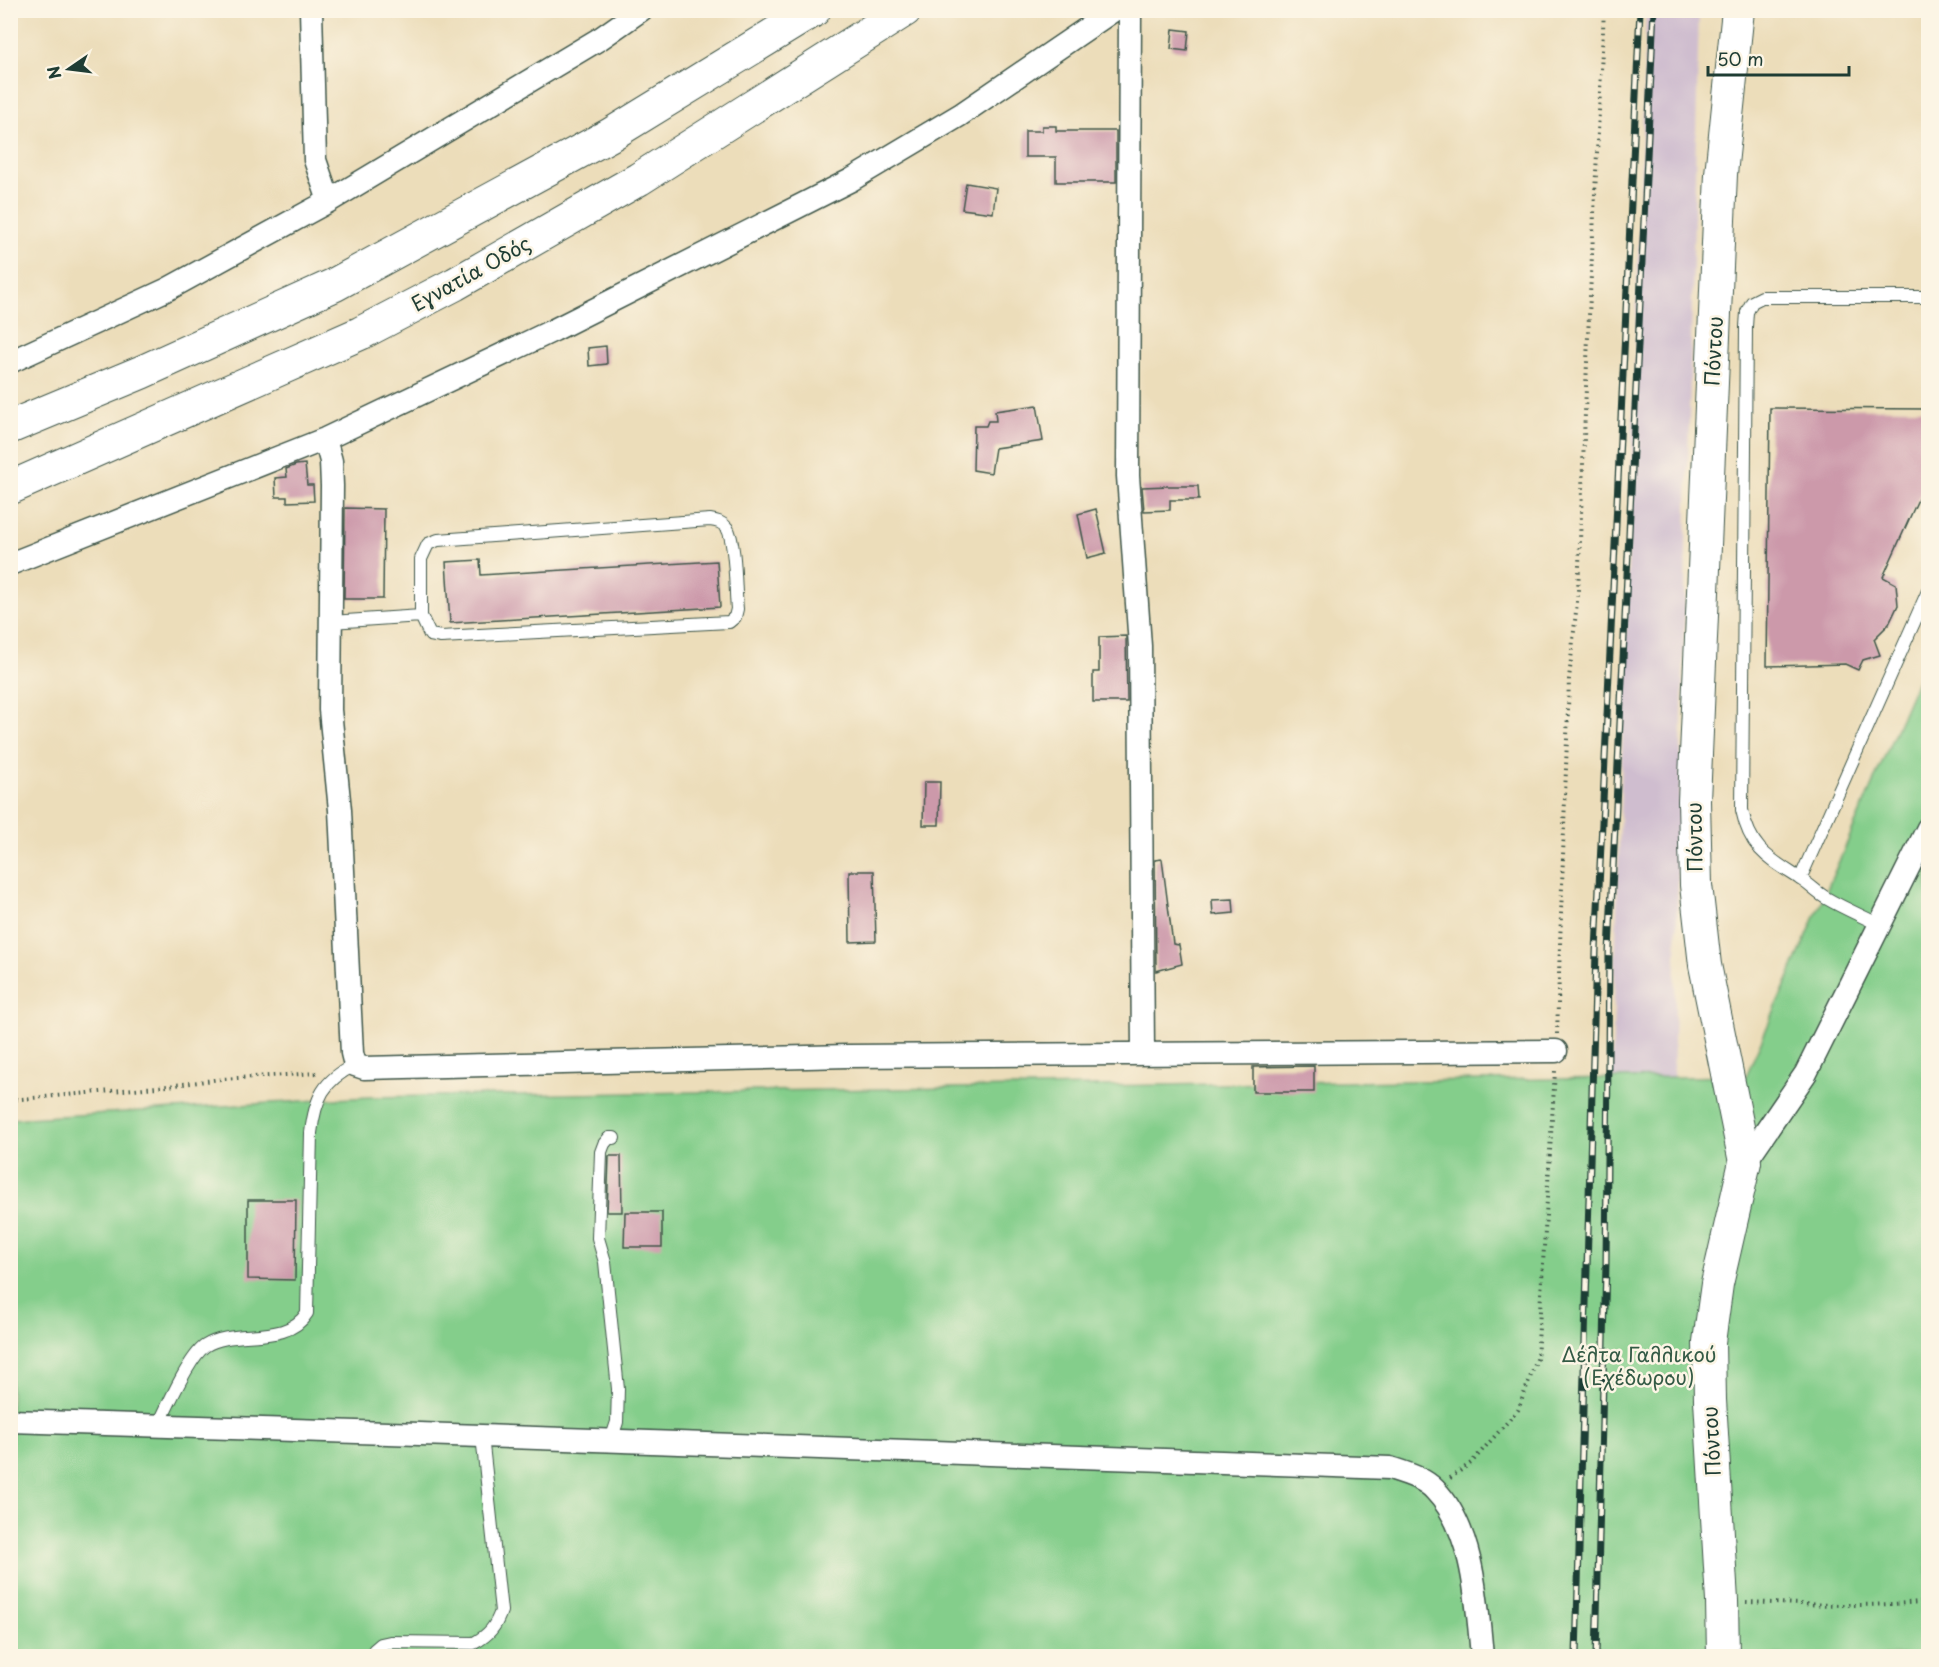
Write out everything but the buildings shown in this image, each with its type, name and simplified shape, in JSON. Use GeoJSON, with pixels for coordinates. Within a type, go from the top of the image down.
{"type":"FeatureCollection","features":[{"type":"Feature","properties":{"kind":"highway"},"geometry":{"type":"LineString","coordinates":[[10,427],[142,372],[334,285],[610,135],[814,10]]}},
{"type":"Feature","properties":{"kind":"highway","name":"Εγνατία Οδός"},"geometry":{"type":"LineString","coordinates":[[10,488],[361,333],[454,284],[639,179],[905,10]]}},
{"type":"Feature","properties":{"kind":"street"},"geometry":{"type":"LineString","coordinates":[[311,10],[315,160],[329,201]]}},
{"type":"Feature","properties":{"kind":"street"},"geometry":{"type":"LineString","coordinates":[[10,362],[168,289],[329,201],[591,44],[641,10]]}},
{"type":"Feature","properties":{"kind":"street"},"geometry":{"type":"LineString","coordinates":[[10,564],[325,439],[554,330],[851,180],[960,115],[1114,10]]}},
{"type":"Feature","properties":{"kind":"street"},"geometry":{"type":"LineString","coordinates":[[1130,10],[1128,476],[1140,645],[1143,1054]]}},
{"type":"Feature","properties":{"kind":"street","name":"Πόντου"},"geometry":{"type":"LineString","coordinates":[[1722,1656],[1722,1601],[1710,1400],[1709,1342],[1717,1284],[1745,1162],[1705,965],[1696,885],[1694,801],[1721,174],[1738,10]]}},
{"type":"Feature","properties":{"kind":"street"},"geometry":{"type":"LineString","coordinates":[[325,439],[331,461],[332,486],[330,710],[340,810],[352,1053],[347,1069],[685,1059],[1556,1051]]}},
{"type":"Feature","properties":{"kind":"street"},"geometry":{"type":"LineString","coordinates":[[1745,1162],[1806,1073],[1929,828]]}},
{"type":"Feature","properties":{"kind":"street"},"geometry":{"type":"LineString","coordinates":[[10,1421],[1390,1468],[1408,1474],[1434,1488],[1461,1533],[1475,1586],[1482,1656]]}},
{"type":"Feature","properties":{"kind":"lane"},"geometry":{"type":"LineString","coordinates":[[1880,925],[1825,898],[1773,862],[1755,844],[1745,828],[1742,810],[1747,312],[1752,302],[1762,297],[1929,297]]}},
{"type":"Feature","properties":{"kind":"lane"},"geometry":{"type":"LineString","coordinates":[[710,520],[720,522],[726,527],[732,539],[737,609],[735,616],[729,622],[441,637],[430,634],[421,616],[421,559],[428,544],[438,540],[710,520]]}},
{"type":"Feature","properties":{"kind":"lane"},"geometry":{"type":"LineString","coordinates":[[1800,879],[1929,591]]}},
{"type":"Feature","properties":{"kind":"lane"},"geometry":{"type":"LineString","coordinates":[[331,622],[421,616]]}},
{"type":"Feature","properties":{"kind":"lane"},"geometry":{"type":"LineString","coordinates":[[158,1426],[191,1362],[204,1347],[217,1341],[290,1329],[301,1322],[307,1313],[310,1132],[318,1099],[328,1082],[347,1069]]}},
{"type":"Feature","properties":{"kind":"lane"},"geometry":{"type":"LineString","coordinates":[[611,1440],[617,1422],[618,1389],[605,1262],[598,1238],[601,1152],[609,1138],[614,1138]]}},
{"type":"Feature","properties":{"kind":"lane"},"geometry":{"type":"LineString","coordinates":[[374,1656],[374,1650],[381,1644],[390,1642],[474,1643],[483,1638],[497,1622],[501,1611],[482,1436]]}},
{"type":"Feature","properties":{"kind":"path"},"geometry":{"type":"LineString","coordinates":[[1434,1488],[1471,1462],[1518,1410],[1537,1359],[1556,1051],[1569,679],[1578,592],[1604,10]]}},
{"type":"Feature","properties":{"kind":"path"},"geometry":{"type":"LineString","coordinates":[[10,1100],[168,1086],[221,1078],[347,1069]]}},
{"type":"Feature","properties":{"kind":"path"},"geometry":{"type":"LineString","coordinates":[[1722,1601],[1809,1604],[1906,1604],[1929,1601]]}},
{"type":"Feature","properties":{"kind":"shaded area"},"geometry":{"type":"Polygon","coordinates":[[[1646,11],[1699,11],[1659,1656],[1593,1656],[1646,11]]]}},
{"type":"Feature","properties":{"kind":"green space","name":"Δέλτα Γαλλικού (Εχέδωρου)"},"geometry":{"type":"Polygon","coordinates":[[[1928,656],[1928,1656],[11,1656],[11,1119],[369,1097],[1746,1076],[1928,656]]]}},
{"type":"Feature","properties":{"kind":"railway"},"geometry":{"type":"LineString","coordinates":[[1576,1656],[1596,951],[1640,10]]}},
{"type":"Feature","properties":{"kind":"railway"},"geometry":{"type":"LineString","coordinates":[[1596,1656],[1606,1264],[1609,952],[1654,10]]}}]}
